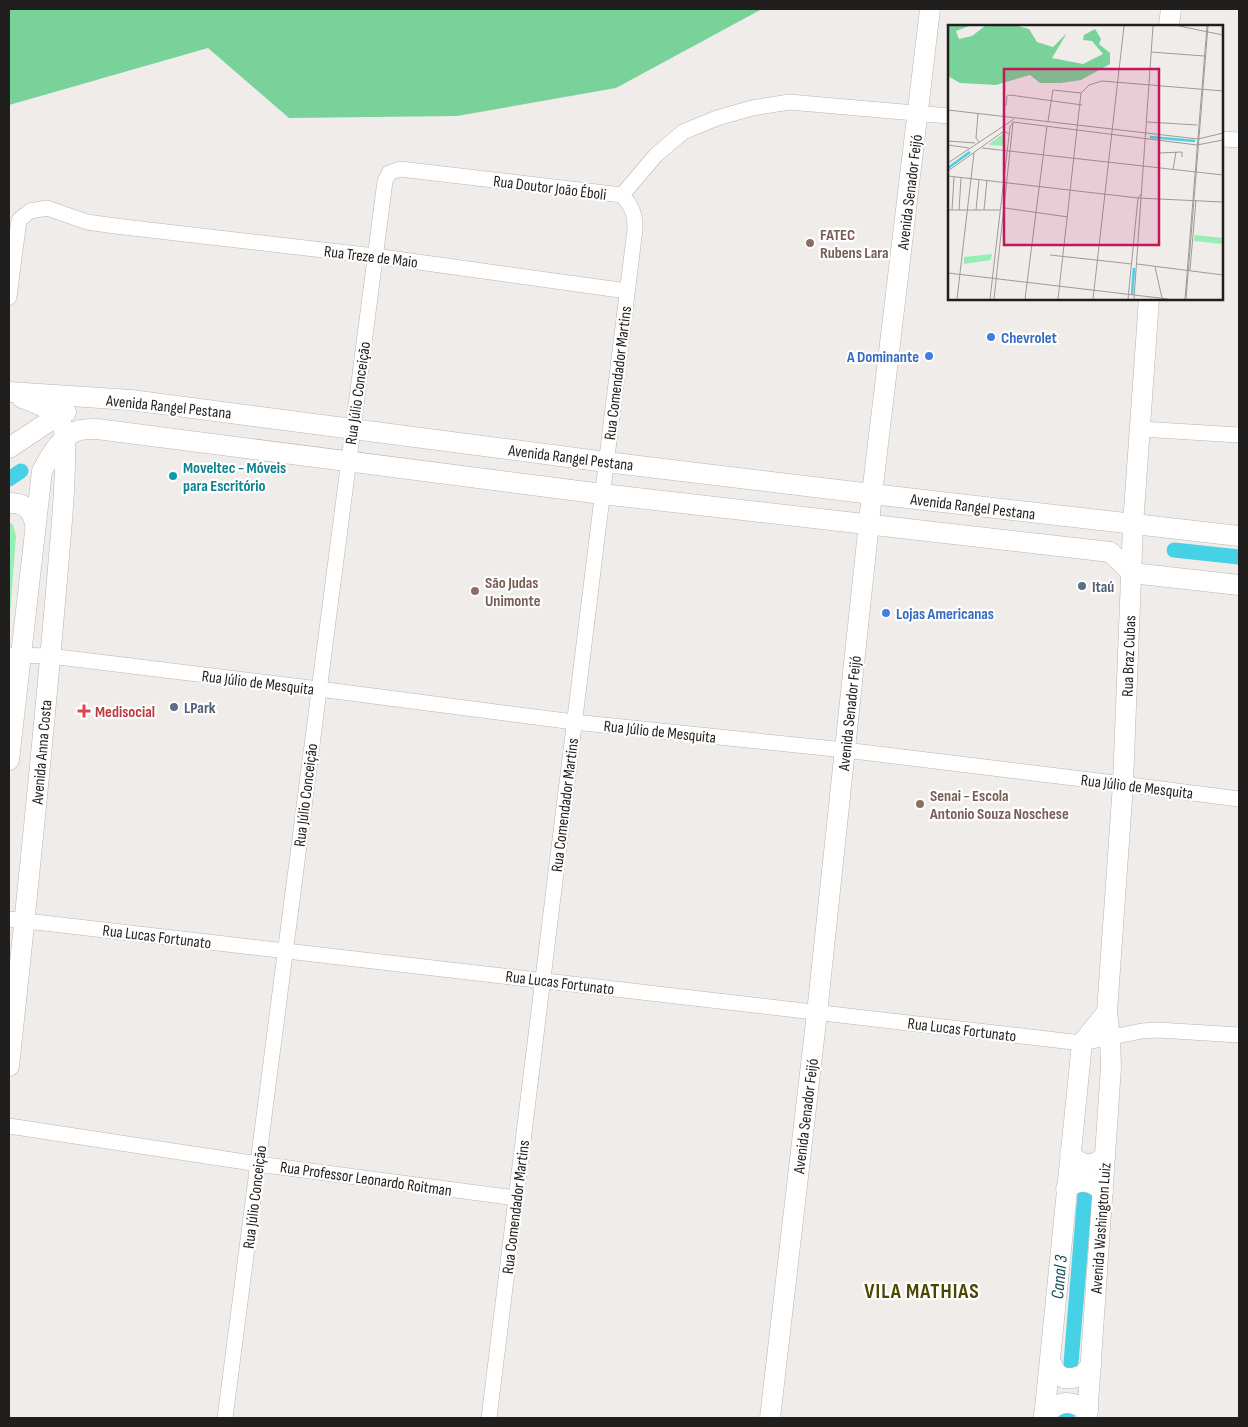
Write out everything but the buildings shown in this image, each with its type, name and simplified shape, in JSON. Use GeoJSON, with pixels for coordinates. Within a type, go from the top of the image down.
{"type":"FeatureCollection","features":[{"type":"Feature","properties":{"kind":"main road","name":"Avenida Senador Feijó"},"geometry":{"type":"LineString","coordinates":[[770,1418],[846,750],[872,494],[919,114],[930,9]]}},
{"type":"Feature","properties":{"kind":"main road"},"geometry":{"type":"LineString","coordinates":[[1169,25],[1171,9]]}},
{"type":"Feature","properties":{"kind":"main road","name":"Rua Braz Cubas"},"geometry":{"type":"LineString","coordinates":[[1110,1037],[1107,1012],[1123,784],[1133,524],[1149,300]]}},
{"type":"Feature","properties":{"kind":"main road"},"geometry":{"type":"LineString","coordinates":[[9,392],[50,411],[62,426],[67,440],[42,440],[32,433]]}},
{"type":"Feature","properties":{"kind":"main road","name":"Avenida Rangel Pestana"},"geometry":{"type":"LineString","coordinates":[[9,392],[140,402],[606,462],[1239,536]]}},
{"type":"Feature","properties":{"kind":"main road"},"geometry":{"type":"LineString","coordinates":[[9,448],[56,417],[89,404],[117,400]]}},
{"type":"Feature","properties":{"kind":"main road","name":"Avenida Rangel Pestana"},"geometry":{"type":"LineString","coordinates":[[67,440],[97,429],[602,494],[1110,552],[1132,573]]}},
{"type":"Feature","properties":{"kind":"main road","name":"Avenida Anna Costa"},"geometry":{"type":"LineString","coordinates":[[9,1066],[17,919],[50,656],[67,440]]}},
{"type":"Feature","properties":{"kind":"main road","name":"Avenida Anna Costa"},"geometry":{"type":"LineString","coordinates":[[9,760],[15,648],[36,524],[42,471],[67,440]]}},
{"type":"Feature","properties":{"kind":"main road"},"geometry":{"type":"LineString","coordinates":[[9,503],[25,506],[32,514],[36,524]]}},
{"type":"Feature","properties":{"kind":"main road"},"geometry":{"type":"LineString","coordinates":[[1132,573],[1239,584]]}},
{"type":"Feature","properties":{"kind":"main road"},"geometry":{"type":"LineString","coordinates":[[1044,1416],[1082,1043],[1107,1012]]}},
{"type":"Feature","properties":{"kind":"main road","name":"Avenida Washington Luiz"},"geometry":{"type":"LineString","coordinates":[[1088,1414],[1111,1067],[1110,1037]]}},
{"type":"Feature","properties":{"kind":"main road"},"geometry":{"type":"LineString","coordinates":[[1070,1153],[1073,1158],[1088,1165],[1098,1163],[1105,1156]]}},
{"type":"Feature","properties":{"kind":"main road"},"geometry":{"type":"LineString","coordinates":[[1066,1189],[1071,1185],[1085,1181],[1095,1184],[1103,1192]]}},
{"type":"Feature","properties":{"kind":"main road"},"geometry":{"type":"LineString","coordinates":[[1050,1361],[1056,1373],[1064,1378],[1073,1378],[1083,1374],[1091,1366]]}},
{"type":"Feature","properties":{"kind":"main road"},"geometry":{"type":"LineString","coordinates":[[1044,1416],[1054,1406],[1064,1402],[1076,1404],[1088,1414]]}},
{"type":"Feature","properties":{"kind":"street","name":"Rua Doutor João Éboli"},"geometry":{"type":"LineString","coordinates":[[389,173],[400,169],[622,195],[656,155],[683,132],[726,115],[752,108],[789,102],[948,116]]}},
{"type":"Feature","properties":{"kind":"street"},"geometry":{"type":"LineString","coordinates":[[1223,139],[1239,140]]}},
{"type":"Feature","properties":{"kind":"street","name":"Rua Júlio Conceição"},"geometry":{"type":"LineString","coordinates":[[226,1418],[352,429],[385,181],[389,173]]}},
{"type":"Feature","properties":{"kind":"street","name":"Rua Comendador Martins"},"geometry":{"type":"LineString","coordinates":[[489,1418],[635,222],[633,210],[622,195]]}},
{"type":"Feature","properties":{"kind":"street","name":"Rua Treze de Maio"},"geometry":{"type":"LineString","coordinates":[[9,297],[19,220],[30,211],[47,208],[87,222],[114,226],[375,256],[627,291]]}},
{"type":"Feature","properties":{"kind":"street"},"geometry":{"type":"LineString","coordinates":[[1140,429],[1239,435]]}},
{"type":"Feature","properties":{"kind":"street","name":"Rua Júlio de Mesquita"},"geometry":{"type":"LineString","coordinates":[[15,648],[50,656],[574,722],[846,750],[1239,799]]}},
{"type":"Feature","properties":{"kind":"street","name":"Rua Lucas Fortunato"},"geometry":{"type":"LineString","coordinates":[[17,919],[1082,1043],[1158,1030],[1239,1035]]}},
{"type":"Feature","properties":{"kind":"street","name":"Rua Professor Leonardo Roitman"},"geometry":{"type":"LineString","coordinates":[[9,1126],[258,1164],[516,1198]]}},
{"type":"Feature","properties":{"kind":"green space"},"geometry":{"type":"Polygon","coordinates":[[[9,9],[762,9],[616,88],[457,116],[289,118],[208,48],[9,105],[9,9]]]}},
{"type":"Feature","properties":{"kind":"green space"},"geometry":{"type":"Polygon","coordinates":[[[9,522],[13,525],[16,536],[9,616],[9,522]]]}},
{"type":"Feature","properties":{"kind":"waterway"},"geometry":{"type":"LineString","coordinates":[[9,479],[21,471]]}},
{"type":"Feature","properties":{"kind":"waterway"},"geometry":{"type":"LineString","coordinates":[[1174,550],[1239,557]]}},
{"type":"Feature","properties":{"kind":"waterway","name":"Canal 3"},"geometry":{"type":"LineString","coordinates":[[1071,1363],[1085,1193]]}},
{"type":"Feature","properties":{"kind":"place","name":"FATEC Rubens Lara"},"geometry":{"type":"Point","coordinates":[810,243]}},
{"type":"Feature","properties":{"kind":"place","name":"Chevrolet"},"geometry":{"type":"Point","coordinates":[991,337]}},
{"type":"Feature","properties":{"kind":"place","name":"A Dominante"},"geometry":{"type":"Point","coordinates":[929,356]}},
{"type":"Feature","properties":{"kind":"place","name":"Moveltec - Móveis para Escritório"},"geometry":{"type":"Point","coordinates":[173,476]}},
{"type":"Feature","properties":{"kind":"place","name":"Itaú"},"geometry":{"type":"Point","coordinates":[1082,586]}},
{"type":"Feature","properties":{"kind":"place","name":"São Judas Unimonte"},"geometry":{"type":"Point","coordinates":[475,591]}},
{"type":"Feature","properties":{"kind":"place","name":"Lojas Americanas"},"geometry":{"type":"Point","coordinates":[886,613]}},
{"type":"Feature","properties":{"kind":"place","name":"LPark"},"geometry":{"type":"Point","coordinates":[174,707]}},
{"type":"Feature","properties":{"kind":"place","name":"Medisocial"},"geometry":{"type":"Point","coordinates":[84,711]}},
{"type":"Feature","properties":{"kind":"place","name":"Senai - Escola Antonio Souza Noschese"},"geometry":{"type":"Point","coordinates":[920,804]}},
{"type":"Feature","properties":{"kind":"district","name":"VILA MATHIAS"},"geometry":{"type":"Point","coordinates":[922,1291]}}]}
